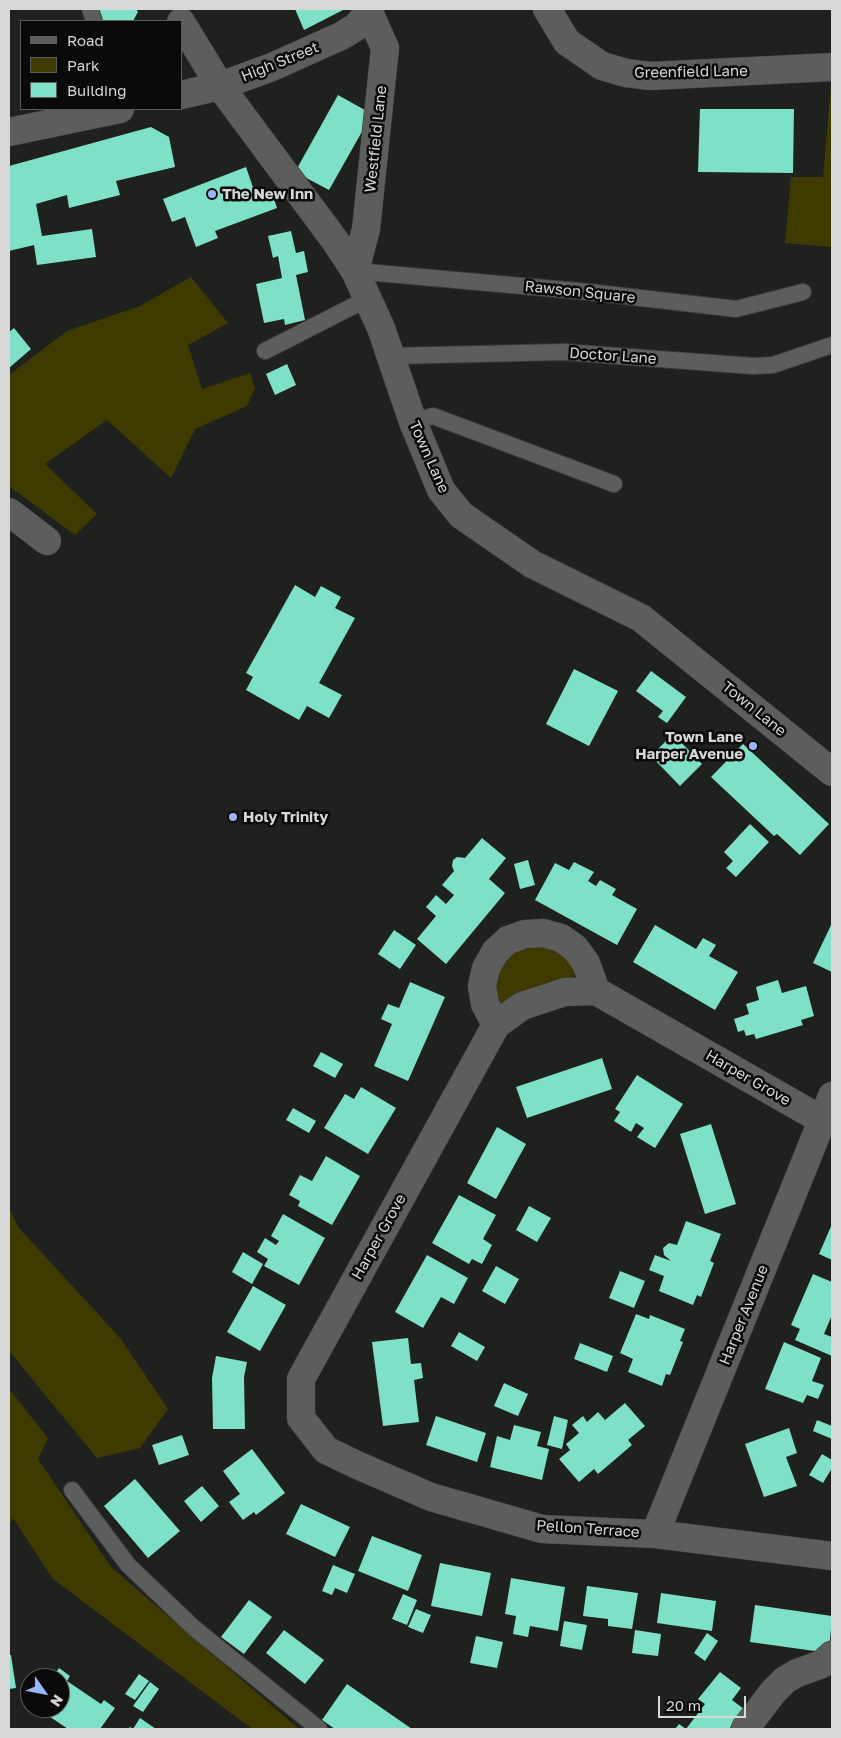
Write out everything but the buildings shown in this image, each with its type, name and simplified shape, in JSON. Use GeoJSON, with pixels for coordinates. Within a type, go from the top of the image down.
{"type":"FeatureCollection","features":[{"type":"Feature","properties":{"kind":"street","name":"Town Lane"},"geometry":{"type":"LineString","coordinates":[[174,9],[180,20]]}},
{"type":"Feature","properties":{"kind":"street","name":"Greenfield Lane"},"geometry":{"type":"LineString","coordinates":[[547,9],[567,42],[602,66],[626,73],[651,76],[832,67]]}},
{"type":"Feature","properties":{"kind":"street","name":"High Street"},"geometry":{"type":"LineString","coordinates":[[182,94],[220,86],[272,67],[341,36],[356,27],[370,10]]}},
{"type":"Feature","properties":{"kind":"street","name":"Westfield Lane"},"geometry":{"type":"LineString","coordinates":[[355,271],[366,229],[385,48],[370,10]]}},
{"type":"Feature","properties":{"kind":"street","name":"Town Lane"},"geometry":{"type":"LineString","coordinates":[[182,23],[220,86],[336,242],[355,271],[381,328],[413,422],[441,490],[461,515],[532,564],[641,618],[832,772]]}},
{"type":"Feature","properties":{"kind":"street"},"geometry":{"type":"LineString","coordinates":[[9,130],[115,110]]}},
{"type":"Feature","properties":{"kind":"street"},"geometry":{"type":"LineString","coordinates":[[9,512],[47,541]]}},
{"type":"Feature","properties":{"kind":"street"},"geometry":{"type":"LineString","coordinates":[[496,1026],[485,1004],[482,986],[486,968],[495,952],[508,940],[525,934],[543,933],[561,938],[575,948],[586,963],[596,991]]}},
{"type":"Feature","properties":{"kind":"street","name":"Harper Grove"},"geometry":{"type":"LineString","coordinates":[[326,1450],[302,1418],[301,1379],[496,1026],[522,1006],[565,992],[596,991],[827,1108]]}},
{"type":"Feature","properties":{"kind":"street","name":"Harper Avenue"},"geometry":{"type":"LineString","coordinates":[[656,1534],[827,1108]]}},
{"type":"Feature","properties":{"kind":"street","name":"Pellon Terrace"},"geometry":{"type":"LineString","coordinates":[[326,1450],[431,1497],[542,1529],[656,1534],[832,1556]]}},
{"type":"Feature","properties":{"kind":"street"},"geometry":{"type":"LineString","coordinates":[[745,1729],[773,1692],[785,1680],[797,1673],[822,1664],[832,1655]]}},
{"type":"Feature","properties":{"kind":"lane","name":"Rawson Square"},"geometry":{"type":"LineString","coordinates":[[355,271],[589,292],[736,309],[804,292]]}},
{"type":"Feature","properties":{"kind":"lane"},"geometry":{"type":"LineString","coordinates":[[265,351],[367,299]]}},
{"type":"Feature","properties":{"kind":"lane","name":"Doctor Lane"},"geometry":{"type":"LineString","coordinates":[[391,356],[564,352],[753,366],[773,365],[832,345]]}},
{"type":"Feature","properties":{"kind":"lane"},"geometry":{"type":"LineString","coordinates":[[413,422],[433,416],[614,484]]}},
{"type":"Feature","properties":{"kind":"lane"},"geometry":{"type":"LineString","coordinates":[[72,1490],[128,1565],[194,1628],[319,1729]]}},
{"type":"Feature","properties":{"kind":"green space"},"geometry":{"type":"Polygon","coordinates":[[[832,73],[832,247],[785,243],[791,177],[823,177],[832,73]]]}},
{"type":"Feature","properties":{"kind":"green space"},"geometry":{"type":"Polygon","coordinates":[[[191,277],[228,323],[188,345],[202,389],[250,373],[255,388],[247,406],[195,429],[171,478],[107,420],[45,464],[97,514],[75,535],[9,486],[9,375],[67,331],[140,306],[191,277]]]}},
{"type":"Feature","properties":{"kind":"green space"},"geometry":{"type":"Polygon","coordinates":[[[558,946],[576,973],[571,979],[504,1004],[497,1001],[494,996],[497,968],[516,947],[558,946]]]}},
{"type":"Feature","properties":{"kind":"green space"},"geometry":{"type":"Polygon","coordinates":[[[9,1208],[19,1228],[121,1339],[168,1409],[140,1448],[97,1458],[9,1351],[9,1208]]]}},
{"type":"Feature","properties":{"kind":"green space"},"geometry":{"type":"Polygon","coordinates":[[[9,1389],[48,1438],[38,1459],[111,1567],[299,1729],[252,1729],[53,1579],[13,1518],[9,1525],[9,1389]]]}},
{"type":"Feature","properties":{"kind":"place","name":"The New Inn"},"geometry":{"type":"Point","coordinates":[212,194]}},
{"type":"Feature","properties":{"kind":"place","name":"Town Lane Harper Avenue"},"geometry":{"type":"Point","coordinates":[753,746]}},
{"type":"Feature","properties":{"kind":"place","name":"Holy Trinity"},"geometry":{"type":"Point","coordinates":[233,817]}}]}
